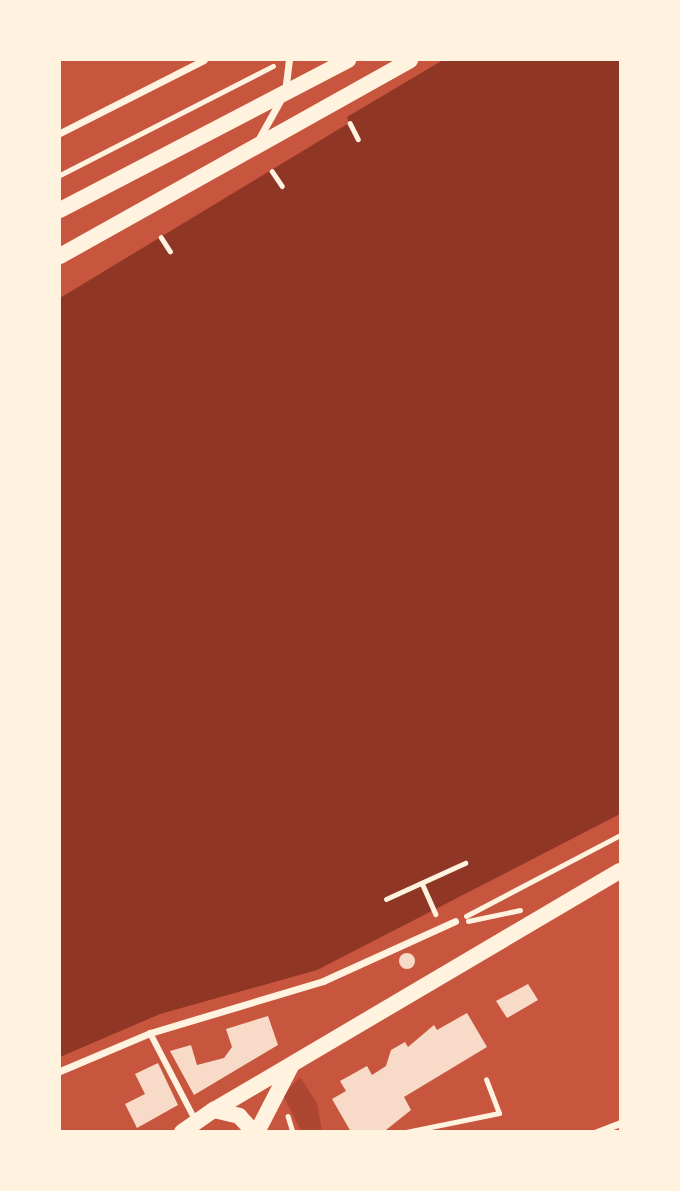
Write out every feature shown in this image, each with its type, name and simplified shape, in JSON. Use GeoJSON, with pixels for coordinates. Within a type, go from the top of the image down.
{"type":"FeatureCollection","features":[{"type":"Feature","properties":{"kind":"main road"},"geometry":{"type":"LineString","coordinates":[[60,210],[348,60]]}},
{"type":"Feature","properties":{"kind":"main road"},"geometry":{"type":"LineString","coordinates":[[60,256],[410,60]]}},
{"type":"Feature","properties":{"kind":"main road"},"geometry":{"type":"LineString","coordinates":[[182,1132],[194,1118],[214,1111],[528,922],[621,871]]}},
{"type":"Feature","properties":{"kind":"main road"},"geometry":{"type":"LineString","coordinates":[[214,1111],[239,1116],[256,1132],[295,1061]]}},
{"type":"Feature","properties":{"kind":"street"},"geometry":{"type":"LineString","coordinates":[[60,133],[204,60]]}},
{"type":"Feature","properties":{"kind":"street"},"geometry":{"type":"LineString","coordinates":[[253,149],[285,92],[288,60]]}},
{"type":"Feature","properties":{"kind":"street"},"geometry":{"type":"LineString","coordinates":[[60,1071],[150,1033],[323,981],[459,919]]}},
{"type":"Feature","properties":{"kind":"street"},"geometry":{"type":"LineString","coordinates":[[150,1033],[194,1118]]}},
{"type":"Feature","properties":{"kind":"street"},"geometry":{"type":"LineString","coordinates":[[597,1132],[621,1123]]}},
{"type":"Feature","properties":{"kind":"lane"},"geometry":{"type":"LineString","coordinates":[[406,1132],[499,1112],[486,1079]]}},
{"type":"Feature","properties":{"kind":"path"},"geometry":{"type":"LineString","coordinates":[[60,175],[288,60]]}},
{"type":"Feature","properties":{"kind":"path"},"geometry":{"type":"LineString","coordinates":[[350,123],[358,139]]}},
{"type":"Feature","properties":{"kind":"path"},"geometry":{"type":"LineString","coordinates":[[272,171],[282,186]]}},
{"type":"Feature","properties":{"kind":"path"},"geometry":{"type":"LineString","coordinates":[[161,237],[170,251]]}},
{"type":"Feature","properties":{"kind":"path"},"geometry":{"type":"LineString","coordinates":[[459,919],[621,835]]}},
{"type":"Feature","properties":{"kind":"path"},"geometry":{"type":"LineString","coordinates":[[386,899],[466,863]]}},
{"type":"Feature","properties":{"kind":"path"},"geometry":{"type":"LineString","coordinates":[[422,883],[441,928]]}},
{"type":"Feature","properties":{"kind":"path"},"geometry":{"type":"LineString","coordinates":[[459,919],[471,923],[517,905],[528,922]]}},
{"type":"Feature","properties":{"kind":"shaded area"},"geometry":{"type":"Polygon","coordinates":[[[443,60],[620,60],[620,814],[317,970],[160,1014],[60,1057],[60,298],[349,123],[347,117],[443,60]]]}},
{"type":"Feature","properties":{"kind":"shaded area"},"geometry":{"type":"Polygon","coordinates":[[[300,1077],[317,1103],[322,1131],[301,1131],[283,1095],[300,1077]]]}},
{"type":"Feature","properties":{"kind":"building"},"geometry":{"type":"Polygon","coordinates":[[[404,953],[410,953],[415,961],[413,967],[404,969],[399,964],[399,958],[404,953]]]}},
{"type":"Feature","properties":{"kind":"building"},"geometry":{"type":"Polygon","coordinates":[[[528,984],[538,1000],[507,1018],[496,1001],[528,984]]]}},
{"type":"Feature","properties":{"kind":"building"},"geometry":{"type":"Polygon","coordinates":[[[467,1013],[487,1047],[404,1097],[411,1110],[386,1130],[351,1132],[332,1099],[346,1091],[340,1081],[367,1066],[372,1075],[386,1066],[391,1050],[405,1042],[408,1047],[434,1025],[437,1030],[467,1013]]]}},
{"type":"Feature","properties":{"kind":"building"},"geometry":{"type":"Polygon","coordinates":[[[268,1016],[278,1045],[194,1095],[170,1051],[191,1045],[197,1065],[224,1058],[232,1047],[226,1029],[268,1016]]]}},
{"type":"Feature","properties":{"kind":"building"},"geometry":{"type":"Polygon","coordinates":[[[158,1063],[178,1105],[137,1128],[125,1104],[145,1094],[135,1074],[158,1063]]]}}]}
